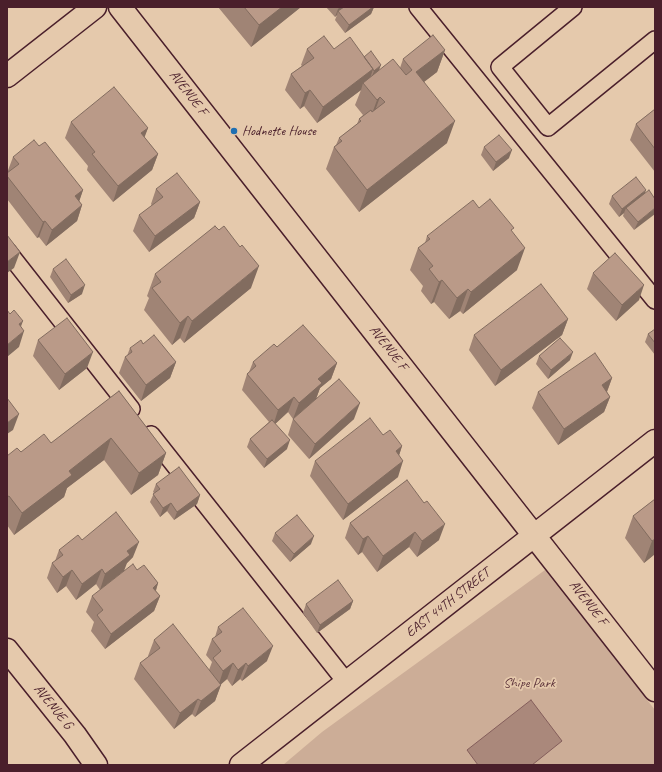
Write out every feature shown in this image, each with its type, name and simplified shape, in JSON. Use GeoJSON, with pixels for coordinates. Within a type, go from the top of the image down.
{"type":"FeatureCollection","features":[{"type":"Feature","properties":{"kind":"street"},"geometry":{"type":"LineString","coordinates":[[7,76],[95,7]]}},
{"type":"Feature","properties":{"kind":"street","name":"AVENUE F"},"geometry":{"type":"LineString","coordinates":[[120,7],[655,690]]}},
{"type":"Feature","properties":{"kind":"street","name":"EAST 44TH STREET"},"geometry":{"type":"LineString","coordinates":[[242,765],[655,441]]}},
{"type":"Feature","properties":{"kind":"street","name":"AVENUE G"},"geometry":{"type":"LineString","coordinates":[[7,650],[75,735],[96,765]]}},
{"type":"Feature","properties":{"kind":"lane"},"geometry":{"type":"LineString","coordinates":[[418,7],[655,300]]}},
{"type":"Feature","properties":{"kind":"lane"},"geometry":{"type":"LineString","coordinates":[[573,7],[500,67],[548,127],[655,40]]}},
{"type":"Feature","properties":{"kind":"lane"},"geometry":{"type":"LineString","coordinates":[[7,251],[347,683]]}},
{"type":"Feature","properties":{"kind":"green space","name":"Shipe Park"},"geometry":{"type":"Polygon","coordinates":[[[545,570],[655,710],[655,765],[283,765],[322,732],[545,570]]]}},
{"type":"Feature","properties":{"kind":"shaded area"},"geometry":{"type":"Polygon","coordinates":[[[531,700],[562,741],[532,765],[478,765],[467,750],[531,700]]]}},
{"type":"Feature","properties":{"kind":"building"},"geometry":{"type":"Polygon","coordinates":[[[244,7],[282,7],[259,25],[244,7]]]}},
{"type":"Feature","properties":{"kind":"building"},"geometry":{"type":"Polygon","coordinates":[[[344,7],[373,7],[349,25],[338,11],[344,7]]]}},
{"type":"Feature","properties":{"kind":"building"},"geometry":{"type":"Polygon","coordinates":[[[433,35],[445,50],[416,72],[455,121],[367,190],[334,147],[342,141],[339,138],[361,121],[359,119],[371,110],[372,112],[385,102],[380,97],[377,100],[363,83],[393,59],[406,75],[412,70],[403,59],[433,35]]]}},
{"type":"Feature","properties":{"kind":"building"},"geometry":{"type":"Polygon","coordinates":[[[324,36],[334,49],[350,37],[373,69],[323,107],[310,90],[305,93],[291,74],[314,58],[307,49],[324,36]]]}},
{"type":"Feature","properties":{"kind":"building"},"geometry":{"type":"Polygon","coordinates":[[[371,51],[381,65],[374,71],[364,57],[371,51]]]}},
{"type":"Feature","properties":{"kind":"building"},"geometry":{"type":"Polygon","coordinates":[[[114,87],[148,128],[141,133],[158,154],[118,186],[92,154],[95,152],[71,122],[114,87]]]}},
{"type":"Feature","properties":{"kind":"building"},"geometry":{"type":"Polygon","coordinates":[[[655,109],[655,149],[636,124],[655,109]]]}},
{"type":"Feature","properties":{"kind":"building"},"geometry":{"type":"Polygon","coordinates":[[[499,135],[512,150],[496,162],[484,147],[499,135]]]}},
{"type":"Feature","properties":{"kind":"building"},"geometry":{"type":"Polygon","coordinates":[[[34,140],[39,146],[45,142],[83,190],[75,196],[82,205],[52,230],[45,221],[43,222],[7,176],[7,173],[19,164],[13,157],[34,140]]]}},
{"type":"Feature","properties":{"kind":"building"},"geometry":{"type":"Polygon","coordinates":[[[177,173],[200,202],[155,236],[139,215],[163,197],[156,189],[177,173]]]}},
{"type":"Feature","properties":{"kind":"building"},"geometry":{"type":"Polygon","coordinates":[[[636,177],[646,190],[622,209],[612,196],[636,177]]]}},
{"type":"Feature","properties":{"kind":"building"},"geometry":{"type":"Polygon","coordinates":[[[649,190],[655,199],[655,208],[638,222],[626,208],[649,190]]]}},
{"type":"Feature","properties":{"kind":"building"},"geometry":{"type":"Polygon","coordinates":[[[490,199],[514,228],[511,230],[525,248],[471,292],[468,289],[457,298],[442,280],[439,282],[429,269],[433,266],[418,248],[430,239],[427,236],[473,200],[479,208],[490,199]]]}},
{"type":"Feature","properties":{"kind":"building"},"geometry":{"type":"Polygon","coordinates":[[[215,226],[219,230],[224,226],[240,247],[242,245],[259,266],[192,321],[188,316],[180,323],[152,288],[161,282],[155,274],[215,226]]]}},
{"type":"Feature","properties":{"kind":"building"},"geometry":{"type":"Polygon","coordinates":[[[7,235],[20,252],[7,262],[7,235]]]}},
{"type":"Feature","properties":{"kind":"building"},"geometry":{"type":"Polygon","coordinates":[[[615,253],[644,285],[622,305],[593,273],[615,253]]]}},
{"type":"Feature","properties":{"kind":"building"},"geometry":{"type":"Polygon","coordinates":[[[66,259],[85,285],[71,295],[53,269],[66,259]]]}},
{"type":"Feature","properties":{"kind":"building"},"geometry":{"type":"Polygon","coordinates":[[[541,284],[568,319],[501,370],[474,335],[541,284]]]}},
{"type":"Feature","properties":{"kind":"building"},"geometry":{"type":"Polygon","coordinates":[[[7,310],[10,314],[14,310],[23,321],[19,324],[24,331],[7,345],[7,310]]]}},
{"type":"Feature","properties":{"kind":"building"},"geometry":{"type":"Polygon","coordinates":[[[67,318],[93,352],[65,374],[38,340],[67,318]]]}},
{"type":"Feature","properties":{"kind":"building"},"geometry":{"type":"Polygon","coordinates":[[[303,325],[337,363],[318,379],[322,383],[299,403],[294,397],[278,410],[247,374],[256,366],[253,362],[274,344],[277,347],[303,325]]]}},
{"type":"Feature","properties":{"kind":"building"},"geometry":{"type":"Polygon","coordinates":[[[655,329],[655,343],[648,334],[655,329]]]}},
{"type":"Feature","properties":{"kind":"building"},"geometry":{"type":"Polygon","coordinates":[[[154,335],[176,362],[146,385],[125,357],[132,352],[130,348],[141,340],[143,344],[154,335]]]}},
{"type":"Feature","properties":{"kind":"building"},"geometry":{"type":"Polygon","coordinates":[[[560,338],[573,352],[551,370],[539,356],[560,338]]]}},
{"type":"Feature","properties":{"kind":"building"},"geometry":{"type":"Polygon","coordinates":[[[595,353],[612,378],[602,385],[610,397],[564,429],[538,392],[595,353]]]}},
{"type":"Feature","properties":{"kind":"building"},"geometry":{"type":"Polygon","coordinates":[[[339,379],[360,403],[315,444],[293,419],[339,379]]]}},
{"type":"Feature","properties":{"kind":"building"},"geometry":{"type":"Polygon","coordinates":[[[119,391],[166,453],[139,473],[111,438],[69,471],[72,475],[22,513],[9,496],[7,497],[7,456],[17,448],[21,452],[44,434],[51,443],[119,391]]]}},
{"type":"Feature","properties":{"kind":"building"},"geometry":{"type":"Polygon","coordinates":[[[7,398],[19,414],[7,423],[7,398]]]}},
{"type":"Feature","properties":{"kind":"building"},"geometry":{"type":"Polygon","coordinates":[[[370,418],[383,435],[390,430],[402,446],[396,451],[403,461],[348,504],[315,461],[370,418]]]}},
{"type":"Feature","properties":{"kind":"building"},"geometry":{"type":"Polygon","coordinates":[[[272,420],[290,440],[267,459],[250,439],[272,420]]]}},
{"type":"Feature","properties":{"kind":"building"},"geometry":{"type":"Polygon","coordinates":[[[179,467],[200,495],[177,512],[171,503],[163,508],[153,494],[160,489],[156,484],[179,467]]]}},
{"type":"Feature","properties":{"kind":"building"},"geometry":{"type":"Polygon","coordinates":[[[407,480],[424,503],[427,501],[445,524],[422,541],[415,532],[383,556],[368,536],[363,539],[350,523],[407,480]]]}},
{"type":"Feature","properties":{"kind":"building"},"geometry":{"type":"Polygon","coordinates":[[[655,499],[655,539],[652,541],[633,516],[655,499]]]}},
{"type":"Feature","properties":{"kind":"building"},"geometry":{"type":"Polygon","coordinates":[[[116,512],[139,542],[127,551],[130,555],[105,574],[102,569],[82,584],[72,570],[63,577],[52,563],[63,555],[59,550],[78,535],[82,540],[116,512]]]}},
{"type":"Feature","properties":{"kind":"building"},"geometry":{"type":"Polygon","coordinates":[[[297,515],[314,536],[294,554],[275,533],[297,515]]]}},
{"type":"Feature","properties":{"kind":"building"},"geometry":{"type":"Polygon","coordinates":[[[133,564],[137,570],[144,565],[158,583],[153,588],[160,596],[111,634],[97,615],[103,610],[92,596],[133,564]]]}},
{"type":"Feature","properties":{"kind":"building"},"geometry":{"type":"Polygon","coordinates":[[[338,580],[353,601],[320,625],[306,604],[338,580]]]}},
{"type":"Feature","properties":{"kind":"building"},"geometry":{"type":"Polygon","coordinates":[[[243,608],[273,646],[248,666],[246,663],[238,670],[233,663],[223,671],[213,658],[221,651],[212,639],[222,632],[218,627],[243,608]]]}},
{"type":"Feature","properties":{"kind":"building"},"geometry":{"type":"Polygon","coordinates":[[[173,624],[221,685],[201,701],[198,699],[180,713],[140,663],[160,648],[154,640],[173,624]]]}},
{"type":"Feature","properties":{"kind":"place","name":"Hodnette House"},"geometry":{"type":"Point","coordinates":[234,131]}}]}
